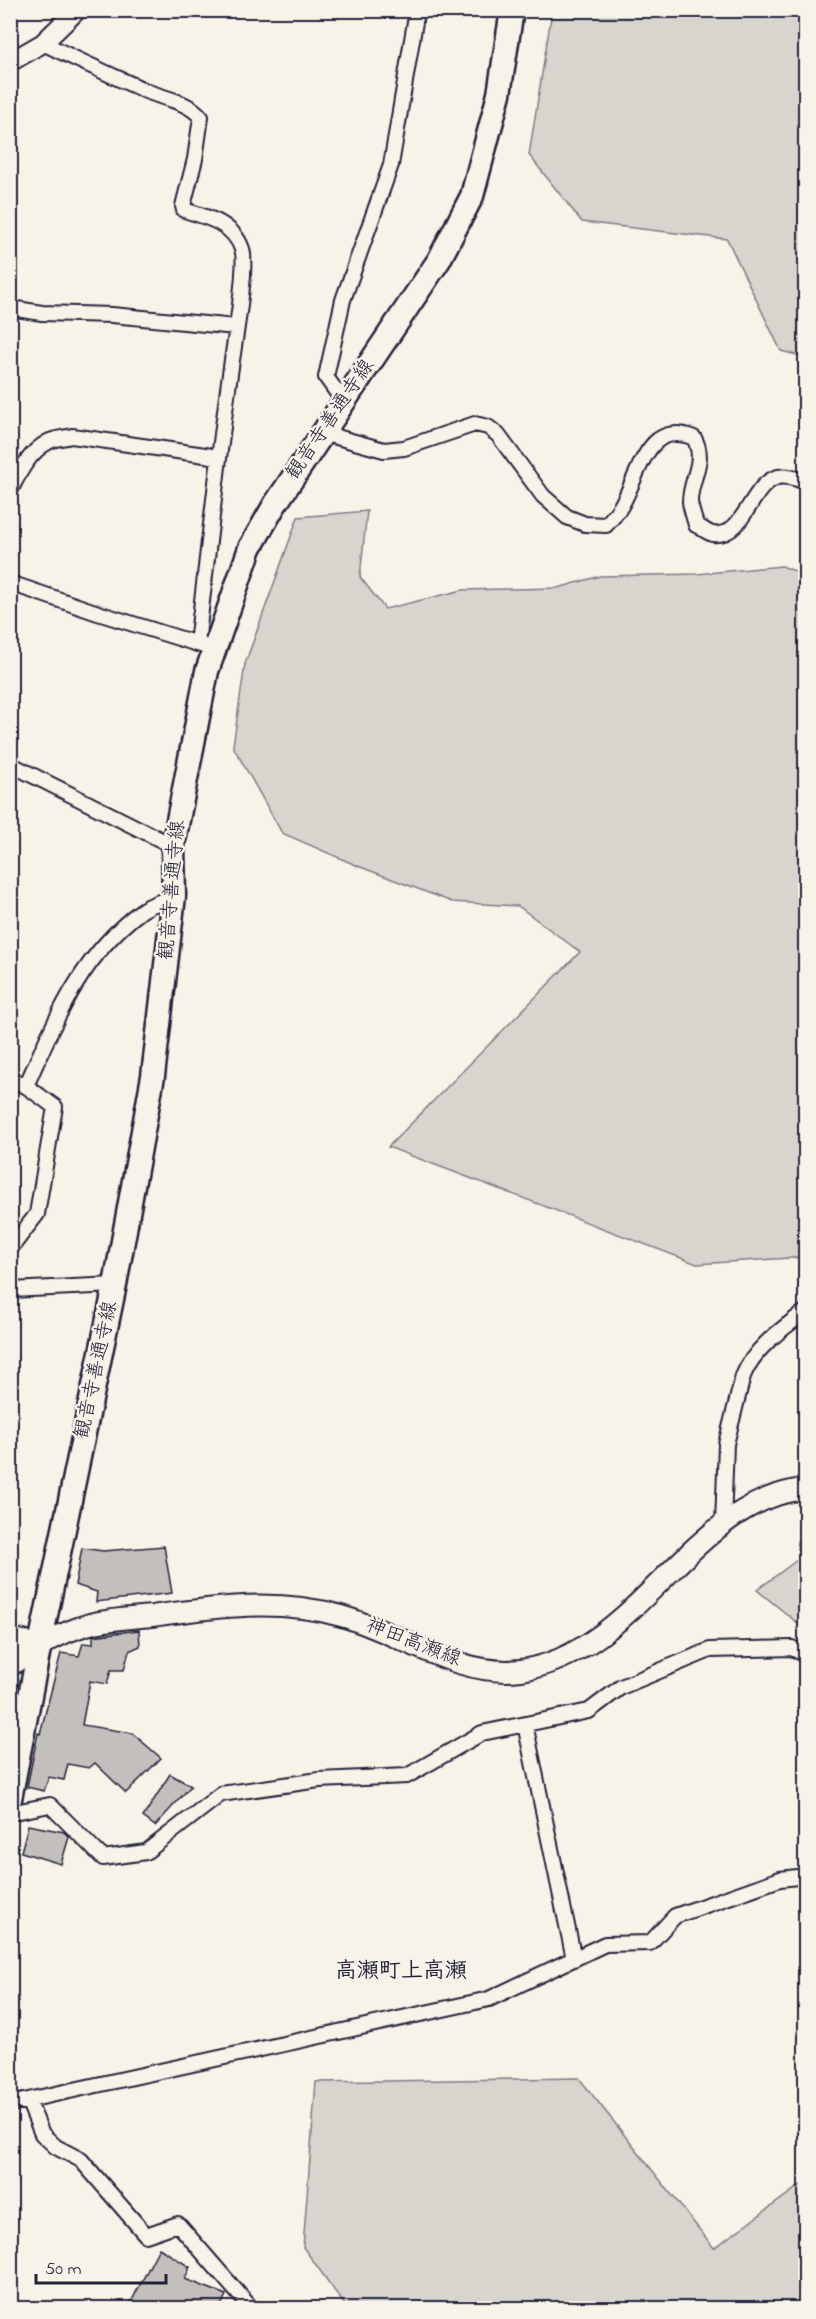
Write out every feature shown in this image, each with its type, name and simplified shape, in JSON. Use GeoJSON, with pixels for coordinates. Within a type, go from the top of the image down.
{"type":"FeatureCollection","features":[{"type":"Feature","properties":{"kind":"main road","name":"観音寺善通寺線"},"geometry":{"type":"LineString","coordinates":[[10,1799],[115,1285],[153,1076],[174,896],[173,846],[207,672],[206,646],[250,548],[274,506],[439,260],[472,196],[499,94],[512,10]]}},
{"type":"Feature","properties":{"kind":"main road","name":"神田高瀬線"},"geometry":{"type":"LineString","coordinates":[[10,1666],[40,1644],[91,1624],[209,1608],[253,1605],[299,1606],[341,1616],[443,1658],[479,1668],[519,1670],[552,1663],[584,1647],[615,1623],[723,1524],[764,1500],[806,1489]]}},
{"type":"Feature","properties":{"kind":"street"},"geometry":{"type":"LineString","coordinates":[[10,62],[43,43],[77,10]]}},
{"type":"Feature","properties":{"kind":"street"},"geometry":{"type":"LineString","coordinates":[[343,401],[326,377],[343,300],[391,165],[417,10]]}},
{"type":"Feature","properties":{"kind":"street"},"geometry":{"type":"LineString","coordinates":[[10,583],[206,646],[219,457],[237,327],[243,264],[242,250],[233,235],[219,221],[184,210],[201,117],[193,108],[152,93],[43,43]]}},
{"type":"Feature","properties":{"kind":"street"},"geometry":{"type":"LineString","coordinates":[[10,308],[42,313],[112,315],[237,327]]}},
{"type":"Feature","properties":{"kind":"street"},"geometry":{"type":"LineString","coordinates":[[322,433],[384,450],[404,448],[475,424],[488,427],[498,435],[543,496],[567,517],[585,524],[606,525],[620,507],[646,455],[657,441],[670,435],[684,434],[694,438],[700,448],[690,500],[696,525],[712,534],[725,532],[740,520],[764,483],[778,477],[789,477],[806,482]]}},
{"type":"Feature","properties":{"kind":"street"},"geometry":{"type":"LineString","coordinates":[[10,491],[33,453],[49,441],[72,436],[219,457]]}},
{"type":"Feature","properties":{"kind":"street"},"geometry":{"type":"LineString","coordinates":[[10,764],[173,846]]}},
{"type":"Feature","properties":{"kind":"street"},"geometry":{"type":"LineString","coordinates":[[26,1086],[60,1009],[90,961],[142,910],[174,896]]}},
{"type":"Feature","properties":{"kind":"street"},"geometry":{"type":"LineString","coordinates":[[10,1079],[26,1086],[55,1107],[37,1214],[10,1249]]}},
{"type":"Feature","properties":{"kind":"street"},"geometry":{"type":"LineString","coordinates":[[10,1290],[115,1285]]}},
{"type":"Feature","properties":{"kind":"street"},"geometry":{"type":"LineString","coordinates":[[723,1524],[726,1444],[743,1376],[747,1367],[775,1334],[806,1311]]}},
{"type":"Feature","properties":{"kind":"street"},"geometry":{"type":"LineString","coordinates":[[10,1637],[40,1644]]}},
{"type":"Feature","properties":{"kind":"street"},"geometry":{"type":"LineString","coordinates":[[10,1813],[50,1805],[104,1858],[146,1852],[221,1794],[319,1780],[407,1776],[482,1733],[589,1711],[621,1687],[710,1650],[792,1648],[806,1655]]}},
{"type":"Feature","properties":{"kind":"street"},"geometry":{"type":"LineString","coordinates":[[525,1724],[574,1959]]}},
{"type":"Feature","properties":{"kind":"street"},"geometry":{"type":"LineString","coordinates":[[10,2104],[489,1999],[605,1944],[650,1943],[675,1916],[780,1879],[806,1876]]}},
{"type":"Feature","properties":{"kind":"street"},"geometry":{"type":"LineString","coordinates":[[28,2100],[42,2134],[56,2147],[81,2160],[146,2235],[178,2224],[251,2308]]}},
{"type":"Feature","properties":{"kind":"shaded area"},"geometry":{"type":"Polygon","coordinates":[[[552,11],[805,11],[805,357],[781,351],[727,239],[582,222],[529,155],[552,11]]]}},
{"type":"Feature","properties":{"kind":"shaded area"},"geometry":{"type":"Polygon","coordinates":[[[367,511],[360,577],[385,609],[463,590],[558,588],[600,576],[697,574],[782,566],[805,575],[805,1257],[697,1264],[388,1147],[580,952],[518,906],[452,902],[358,866],[282,833],[233,746],[245,664],[298,517],[367,511]]]}},
{"type":"Feature","properties":{"kind":"shaded area"},"geometry":{"type":"Polygon","coordinates":[[[805,1554],[805,1629],[757,1590],[805,1554]]]}},
{"type":"Feature","properties":{"kind":"shaded area"},"geometry":{"type":"Polygon","coordinates":[[[579,2078],[714,2248],[805,2182],[805,2308],[347,2308],[303,2247],[316,2082],[579,2078]]]}},
{"type":"Feature","properties":{"kind":"building"},"geometry":{"type":"Polygon","coordinates":[[[164,1546],[172,1593],[96,1602],[97,1592],[75,1585],[82,1548],[103,1551],[164,1546]]]}},
{"type":"Feature","properties":{"kind":"building"},"geometry":{"type":"Polygon","coordinates":[[[139,1630],[140,1646],[129,1651],[124,1670],[111,1670],[107,1684],[90,1681],[82,1725],[132,1733],[161,1758],[126,1793],[95,1763],[89,1768],[68,1764],[64,1780],[49,1777],[44,1791],[27,1787],[38,1733],[40,1734],[61,1653],[79,1656],[83,1643],[93,1644],[93,1636],[139,1630]]]}},
{"type":"Feature","properties":{"kind":"building"},"geometry":{"type":"Polygon","coordinates":[[[170,1774],[191,1786],[155,1826],[143,1817],[170,1774]]]}},
{"type":"Feature","properties":{"kind":"building"},"geometry":{"type":"Polygon","coordinates":[[[28,1825],[64,1832],[69,1837],[61,1864],[21,1852],[28,1825]]]}},
{"type":"Feature","properties":{"kind":"building"},"geometry":{"type":"Polygon","coordinates":[[[159,2248],[190,2267],[185,2279],[226,2295],[220,2308],[128,2308],[159,2248]]]}},
{"type":"Feature","properties":{"kind":"district","name":"高瀬町上高瀬"},"geometry":{"type":"Point","coordinates":[401,1972]}}]}
